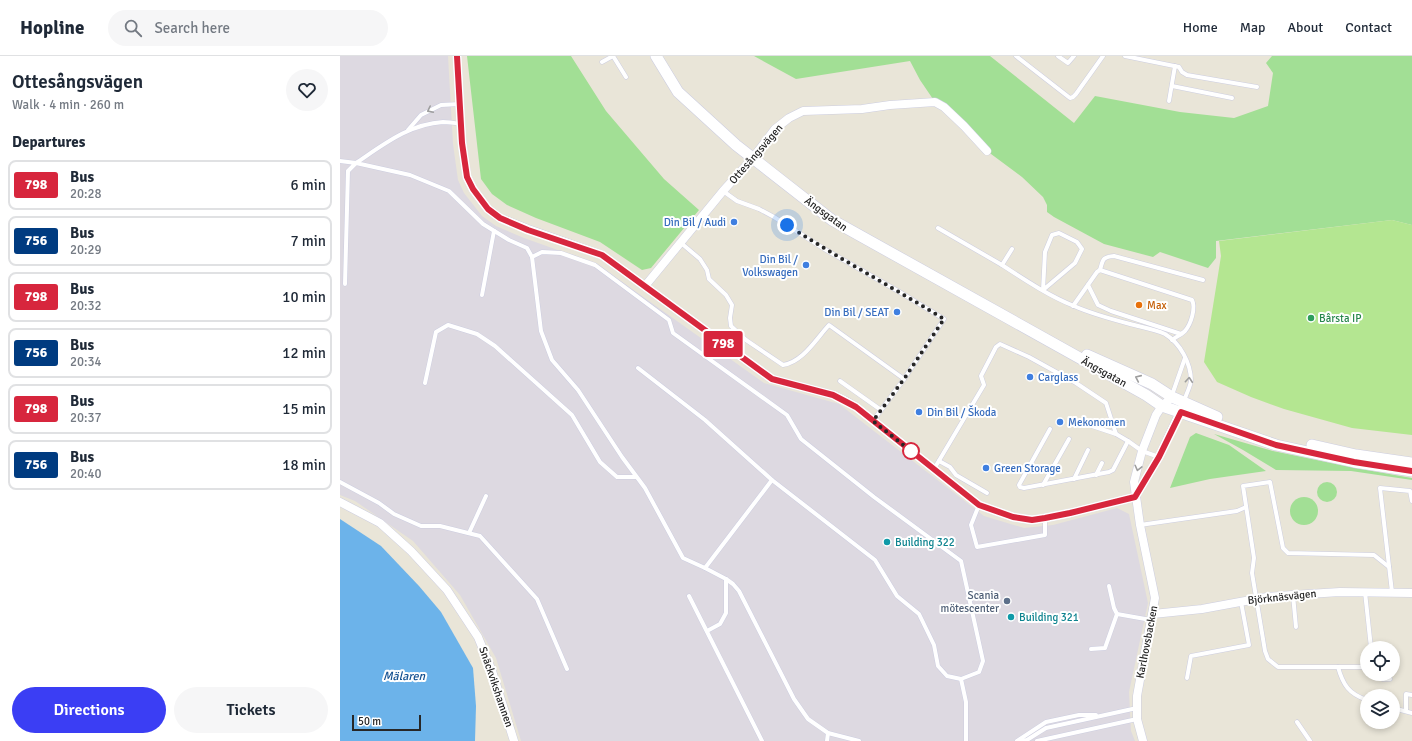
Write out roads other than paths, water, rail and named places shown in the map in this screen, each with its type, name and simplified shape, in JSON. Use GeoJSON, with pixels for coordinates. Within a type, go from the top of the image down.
{"type":"FeatureCollection","features":[{"type":"Feature","properties":{"kind":"main road","name":"Ängsgatan"},"geometry":{"type":"LineString","coordinates":[[656,56],[678,92],[736,145],[832,220],[1162,406],[1182,407]]}},
{"type":"Feature","properties":{"kind":"main road","name":"Ängsgatan"},"geometry":{"type":"LineString","coordinates":[[1029,330],[1152,384],[1172,397],[1182,407]]}},
{"type":"Feature","properties":{"kind":"main road"},"geometry":{"type":"LineString","coordinates":[[1182,407],[1274,436],[1356,455],[1412,463]]}},
{"type":"Feature","properties":{"kind":"main road"},"geometry":{"type":"LineString","coordinates":[[1182,407],[1276,445],[1354,462],[1412,471]]}},
{"type":"Feature","properties":{"kind":"street"},"geometry":{"type":"LineString","coordinates":[[457,56],[463,150],[467,177],[473,189],[488,209],[500,218],[528,230],[602,255],[772,379],[833,395],[856,407],[979,505],[1013,517],[1032,520],[1070,513],[1135,497],[1159,457],[1182,407]]}},
{"type":"Feature","properties":{"kind":"street","name":"Ottesångsvägen"},"geometry":{"type":"LineString","coordinates":[[645,286],[723,191],[753,158],[775,129],[789,118],[803,111],[862,109],[934,102],[944,107],[987,151]]}},
{"type":"Feature","properties":{"kind":"street"},"geometry":{"type":"LineString","coordinates":[[1162,406],[1172,397]]}},
{"type":"Feature","properties":{"kind":"street","name":"Karlhovsbacken"},"geometry":{"type":"LineString","coordinates":[[1143,741],[1137,719],[1137,696],[1155,598],[1140,525],[1134,482],[1142,451],[1156,415],[1162,406]]}},
{"type":"Feature","properties":{"kind":"street","name":"Snäckvikshamnen"},"geometry":{"type":"LineString","coordinates":[[340,502],[380,523],[411,551],[447,590],[478,638],[492,671],[514,741]]}},
{"type":"Feature","properties":{"kind":"street","name":"Björknäsvägen"},"geometry":{"type":"LineString","coordinates":[[1152,617],[1256,599],[1292,595],[1364,592],[1412,593]]}},
{"type":"Feature","properties":{"kind":"lane"},"geometry":{"type":"LineString","coordinates":[[602,62],[613,56],[626,77]]}},
{"type":"Feature","properties":{"kind":"lane"},"geometry":{"type":"LineString","coordinates":[[1016,56],[1070,98],[1076,94],[1103,56]]}},
{"type":"Feature","properties":{"kind":"lane"},"geometry":{"type":"LineString","coordinates":[[1058,56],[1068,63],[1074,56]]}},
{"type":"Feature","properties":{"kind":"lane"},"geometry":{"type":"LineString","coordinates":[[1125,56],[1176,66],[1187,75],[1257,87]]}},
{"type":"Feature","properties":{"kind":"lane"},"geometry":{"type":"LineString","coordinates":[[1169,102],[1176,66]]}},
{"type":"Feature","properties":{"kind":"lane"},"geometry":{"type":"LineString","coordinates":[[1172,86],[1232,98]]}},
{"type":"Feature","properties":{"kind":"lane"},"geometry":{"type":"LineString","coordinates":[[408,131],[421,115],[441,105],[460,104]]}},
{"type":"Feature","properties":{"kind":"lane"},"geometry":{"type":"LineString","coordinates":[[345,284],[348,171],[356,163],[396,137],[422,125],[443,122],[462,124]]}},
{"type":"Feature","properties":{"kind":"lane"},"geometry":{"type":"LineString","coordinates":[[340,161],[410,175],[449,191],[483,224],[509,240],[527,248],[532,257],[541,331],[552,360],[578,390],[622,457],[645,488],[683,558],[726,579],[739,590],[794,699],[808,719],[828,733],[859,741]]}},
{"type":"Feature","properties":{"kind":"lane"},"geometry":{"type":"LineString","coordinates":[[723,191],[737,201],[759,208],[826,250],[944,319],[904,379],[873,421]]}},
{"type":"Feature","properties":{"kind":"lane"},"geometry":{"type":"LineString","coordinates":[[938,228],[1002,265],[1027,282],[1073,306],[1097,315],[1165,334],[1177,344],[1190,370],[1191,382],[1182,407]]}},
{"type":"Feature","properties":{"kind":"lane"},"geometry":{"type":"LineString","coordinates":[[482,295],[494,231]]}},
{"type":"Feature","properties":{"kind":"lane"},"geometry":{"type":"LineString","coordinates":[[1059,233],[1077,242],[1082,249],[1075,263],[1043,290],[1045,252],[1052,235],[1059,233]]}},
{"type":"Feature","properties":{"kind":"lane"},"geometry":{"type":"LineString","coordinates":[[681,242],[700,259],[710,278],[726,295],[732,305],[730,318],[731,326],[746,340],[783,365],[790,364],[801,357],[829,324],[904,379]]}},
{"type":"Feature","properties":{"kind":"lane"},"geometry":{"type":"LineString","coordinates":[[1002,265],[1012,249]]}},
{"type":"Feature","properties":{"kind":"lane"},"geometry":{"type":"LineString","coordinates":[[532,257],[542,252],[561,253],[596,265],[669,320],[673,333],[787,415],[801,439],[874,497],[961,561],[983,661],[979,672],[961,679],[947,676],[938,666],[934,645],[919,614],[897,596],[875,560],[772,480],[705,420],[638,368]]}},
{"type":"Feature","properties":{"kind":"lane"},"geometry":{"type":"LineString","coordinates":[[1073,306],[1097,272],[1100,270],[1103,260],[1106,257],[1114,256],[1202,280]]}},
{"type":"Feature","properties":{"kind":"lane"},"geometry":{"type":"LineString","coordinates":[[1100,270],[1192,300],[1194,308],[1190,323],[1186,330],[1172,340]]}},
{"type":"Feature","properties":{"kind":"lane"},"geometry":{"type":"LineString","coordinates":[[1088,285],[1098,304],[1111,311],[1181,334]]}},
{"type":"Feature","properties":{"kind":"lane"},"geometry":{"type":"LineString","coordinates":[[425,383],[436,332],[448,325],[476,334],[496,346],[572,415],[600,462],[617,477],[636,476]]}},
{"type":"Feature","properties":{"kind":"lane"},"geometry":{"type":"LineString","coordinates":[[934,469],[984,385],[981,376],[996,347],[1000,344],[1029,357],[1076,383],[1106,403],[1116,434]]}},
{"type":"Feature","properties":{"kind":"lane"},"geometry":{"type":"LineString","coordinates":[[1172,397],[1185,358]]}},
{"type":"Feature","properties":{"kind":"lane"},"geometry":{"type":"LineString","coordinates":[[840,381],[881,410]]}},
{"type":"Feature","properties":{"kind":"lane"},"geometry":{"type":"LineString","coordinates":[[1074,420],[1116,434],[1142,451],[1159,457]]}},
{"type":"Feature","properties":{"kind":"lane"},"geometry":{"type":"LineString","coordinates":[[1050,429],[1019,485],[1020,487],[1024,488],[1109,472],[1113,470],[1128,441]]}},
{"type":"Feature","properties":{"kind":"lane"},"geometry":{"type":"LineString","coordinates":[[1043,484],[1069,439]]}},
{"type":"Feature","properties":{"kind":"lane"},"geometry":{"type":"LineString","coordinates":[[1074,479],[1088,450]]}},
{"type":"Feature","properties":{"kind":"lane"},"geometry":{"type":"LineString","coordinates":[[939,461],[950,467],[956,475],[988,493]]}},
{"type":"Feature","properties":{"kind":"lane"},"geometry":{"type":"LineString","coordinates":[[1096,475],[1102,463]]}},
{"type":"Feature","properties":{"kind":"lane"},"geometry":{"type":"LineString","coordinates":[[705,568],[772,480]]}},
{"type":"Feature","properties":{"kind":"lane"},"geometry":{"type":"LineString","coordinates":[[340,482],[379,503],[394,514],[421,526],[440,526],[480,536],[538,599],[567,669]]}},
{"type":"Feature","properties":{"kind":"lane"},"geometry":{"type":"LineString","coordinates":[[1360,667],[1278,667],[1268,659],[1265,651],[1252,573],[1254,558],[1243,486],[1270,482],[1282,548],[1288,553],[1374,555],[1389,567]]}},
{"type":"Feature","properties":{"kind":"lane"},"geometry":{"type":"LineString","coordinates":[[1392,593],[1380,488],[1410,491],[1412,501]]}},
{"type":"Feature","properties":{"kind":"lane"},"geometry":{"type":"LineString","coordinates":[[469,533],[486,496]]}},
{"type":"Feature","properties":{"kind":"lane"},"geometry":{"type":"LineString","coordinates":[[979,505],[971,525],[978,547],[1045,535],[1045,518]]}},
{"type":"Feature","properties":{"kind":"lane"},"geometry":{"type":"LineString","coordinates":[[1140,525],[1237,512],[1246,506]]}},
{"type":"Feature","properties":{"kind":"lane"},"geometry":{"type":"LineString","coordinates":[[707,631],[720,624],[726,613],[726,579]]}},
{"type":"Feature","properties":{"kind":"lane"},"geometry":{"type":"LineString","coordinates":[[1091,649],[1105,648],[1117,614],[1114,608],[1109,586]]}},
{"type":"Feature","properties":{"kind":"lane"},"geometry":{"type":"LineString","coordinates":[[1364,592],[1370,641]]}},
{"type":"Feature","properties":{"kind":"lane"},"geometry":{"type":"LineString","coordinates":[[1292,595],[1296,627]]}},
{"type":"Feature","properties":{"kind":"lane"},"geometry":{"type":"LineString","coordinates":[[689,596],[762,741]]}},
{"type":"Feature","properties":{"kind":"lane"},"geometry":{"type":"LineString","coordinates":[[1186,678],[1191,656],[1249,645],[1241,602]]}},
{"type":"Feature","properties":{"kind":"lane"},"geometry":{"type":"LineString","coordinates":[[1117,614],[1152,617]]}},
{"type":"Feature","properties":{"kind":"lane"},"geometry":{"type":"LineString","coordinates":[[1338,667],[1342,680],[1351,692],[1360,696]]}},
{"type":"Feature","properties":{"kind":"lane"},"geometry":{"type":"LineString","coordinates":[[961,679],[966,702],[966,741]]}},
{"type":"Feature","properties":{"kind":"lane"},"geometry":{"type":"LineString","coordinates":[[1406,711],[1406,694],[1412,695]]}},
{"type":"Feature","properties":{"kind":"lane"},"geometry":{"type":"LineString","coordinates":[[1020,741],[1027,740],[1046,728],[1137,708]]}},
{"type":"Feature","properties":{"kind":"lane"},"geometry":{"type":"LineString","coordinates":[[1400,710],[1412,713]]}},
{"type":"Feature","properties":{"kind":"lane"},"geometry":{"type":"LineString","coordinates":[[1017,741],[1046,722],[1079,715],[1105,715]]}},
{"type":"Feature","properties":{"kind":"lane"},"geometry":{"type":"LineString","coordinates":[[1037,741],[1137,719]]}},
{"type":"Feature","properties":{"kind":"lane"},"geometry":{"type":"LineString","coordinates":[[1297,722],[1310,741]]}},
{"type":"Feature","properties":{"kind":"lane"},"geometry":{"type":"LineString","coordinates":[[826,741],[828,733]]}},
{"type":"Feature","properties":{"kind":"water","name":"Mälaren"},"geometry":{"type":"Polygon","coordinates":[[[340,519],[381,546],[419,586],[441,612],[473,668],[476,706],[475,741],[340,741],[340,519]]]}},
{"type":"Feature","properties":{"kind":"place","name":"Din Bil / Audi"},"geometry":{"type":"Point","coordinates":[734,222]}},
{"type":"Feature","properties":{"kind":"place","name":"Din Bil / Volkswagen"},"geometry":{"type":"Point","coordinates":[806,265]}},
{"type":"Feature","properties":{"kind":"place","name":"Max"},"geometry":{"type":"Point","coordinates":[1139,305]}},
{"type":"Feature","properties":{"kind":"place","name":"Din Bil / SEAT"},"geometry":{"type":"Point","coordinates":[897,312]}},
{"type":"Feature","properties":{"kind":"place","name":"Bårsta IP"},"geometry":{"type":"Point","coordinates":[1311,318]}},
{"type":"Feature","properties":{"kind":"place","name":"Carglass"},"geometry":{"type":"Point","coordinates":[1030,377]}},
{"type":"Feature","properties":{"kind":"place","name":"Din Bil / Škoda"},"geometry":{"type":"Point","coordinates":[919,412]}},
{"type":"Feature","properties":{"kind":"place","name":"Mekonomen"},"geometry":{"type":"Point","coordinates":[1060,422]}},
{"type":"Feature","properties":{"kind":"place","name":"Green Storage"},"geometry":{"type":"Point","coordinates":[986,468]}},
{"type":"Feature","properties":{"kind":"place","name":"Building 322"},"geometry":{"type":"Point","coordinates":[887,542]}},
{"type":"Feature","properties":{"kind":"place","name":"Scania mötescenter"},"geometry":{"type":"Point","coordinates":[1007,601]}},
{"type":"Feature","properties":{"kind":"place","name":"Building 321"},"geometry":{"type":"Point","coordinates":[1011,617]}}]}
